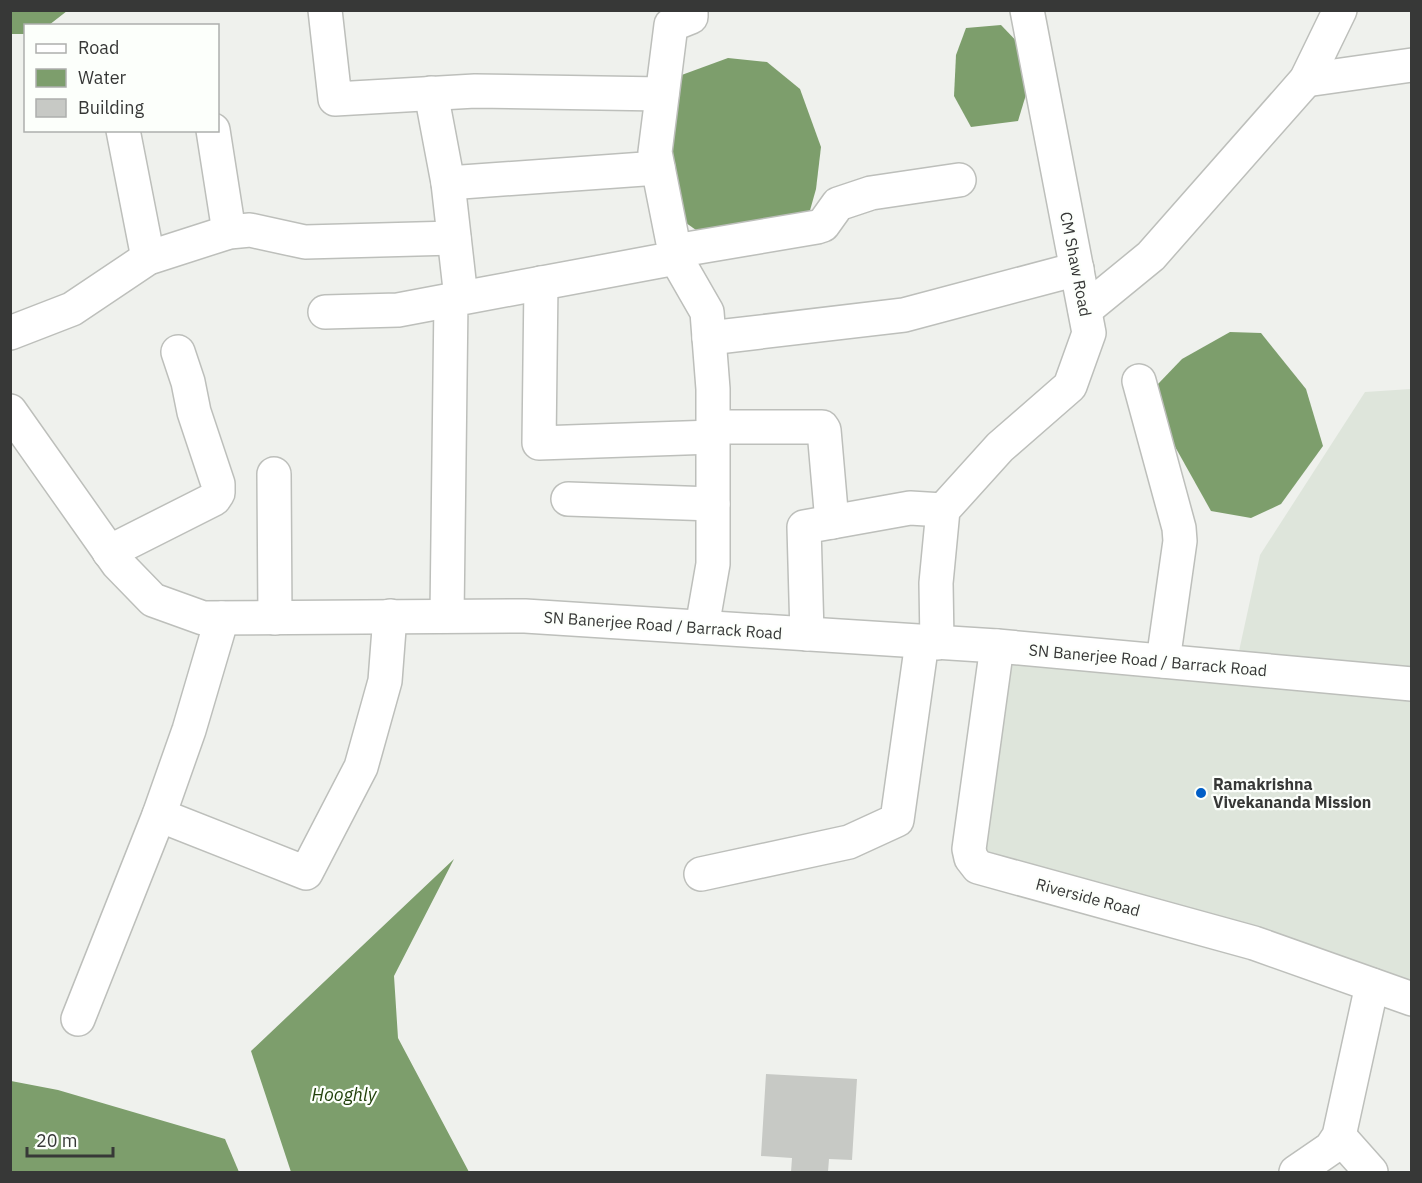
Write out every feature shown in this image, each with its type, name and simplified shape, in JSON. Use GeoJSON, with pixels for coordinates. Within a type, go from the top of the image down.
{"type":"FeatureCollection","features":[{"type":"Feature","properties":{"kind":"street"},"geometry":{"type":"LineString","coordinates":[[325,10],[335,99],[475,91],[662,94]]}},
{"type":"Feature","properties":{"kind":"street"},"geometry":{"type":"LineString","coordinates":[[692,10],[691,17],[671,25],[655,152],[675,254],[707,312],[713,389],[713,564],[702,627]]}},
{"type":"Feature","properties":{"kind":"street","name":"CM Shaw Road"},"geometry":{"type":"LineString","coordinates":[[943,510],[1000,447],[1070,386],[1089,333],[1027,10]]}},
{"type":"Feature","properties":{"kind":"street"},"geometry":{"type":"LineString","coordinates":[[1084,310],[1151,256],[1306,80],[1340,10]]}},
{"type":"Feature","properties":{"kind":"street"},"geometry":{"type":"LineString","coordinates":[[1306,80],[1412,65]]}},
{"type":"Feature","properties":{"kind":"street"},"geometry":{"type":"LineString","coordinates":[[431,93],[448,183],[454,238],[456,299],[447,616]]}},
{"type":"Feature","properties":{"kind":"street"},"geometry":{"type":"LineString","coordinates":[[123,132],[148,258]]}},
{"type":"Feature","properties":{"kind":"street"},"geometry":{"type":"LineString","coordinates":[[213,132],[229,232]]}},
{"type":"Feature","properties":{"kind":"street"},"geometry":{"type":"LineString","coordinates":[[448,183],[658,168]]}},
{"type":"Feature","properties":{"kind":"street"},"geometry":{"type":"LineString","coordinates":[[325,312],[398,310],[817,227],[823,225],[838,204],[871,193],[959,180]]}},
{"type":"Feature","properties":{"kind":"street"},"geometry":{"type":"LineString","coordinates":[[10,333],[72,309],[148,258],[229,232],[250,230],[305,242],[454,238]]}},
{"type":"Feature","properties":{"kind":"street"},"geometry":{"type":"LineString","coordinates":[[709,338],[904,315],[1077,269]]}},
{"type":"Feature","properties":{"kind":"street"},"geometry":{"type":"LineString","coordinates":[[541,283],[539,442],[822,427],[832,522]]}},
{"type":"Feature","properties":{"kind":"street"},"geometry":{"type":"LineString","coordinates":[[109,552],[214,499],[218,493],[218,484],[194,412],[188,382],[178,352]]}},
{"type":"Feature","properties":{"kind":"street"},"geometry":{"type":"LineString","coordinates":[[1139,381],[1179,528],[1180,541],[1163,661]]}},
{"type":"Feature","properties":{"kind":"street","name":"SN Banerjee Road / Barrack Road"},"geometry":{"type":"LineString","coordinates":[[10,411],[109,552],[153,600],[203,618],[525,616],[997,646],[1412,684]]}},
{"type":"Feature","properties":{"kind":"street"},"geometry":{"type":"LineString","coordinates":[[274,474],[275,618]]}},
{"type":"Feature","properties":{"kind":"street"},"geometry":{"type":"LineString","coordinates":[[568,499],[713,504]]}},
{"type":"Feature","properties":{"kind":"street"},"geometry":{"type":"LineString","coordinates":[[701,874],[849,842],[897,820],[930,642],[943,510],[910,508],[804,526],[807,634]]}},
{"type":"Feature","properties":{"kind":"street"},"geometry":{"type":"LineString","coordinates":[[159,815],[306,873],[361,767],[385,681],[390,616]]}},
{"type":"Feature","properties":{"kind":"street"},"geometry":{"type":"LineString","coordinates":[[78,1019],[159,815],[189,730],[222,618]]}},
{"type":"Feature","properties":{"kind":"street","name":"Riverside Road"},"geometry":{"type":"LineString","coordinates":[[997,646],[969,849],[971,858],[978,867],[1254,943],[1412,999]]}},
{"type":"Feature","properties":{"kind":"street"},"geometry":{"type":"LineString","coordinates":[[1296,1173],[1298,1169],[1331,1148],[1339,1137],[1372,985]]}},
{"type":"Feature","properties":{"kind":"street"},"geometry":{"type":"LineString","coordinates":[[1339,1137],[1371,1173]]}},
{"type":"Feature","properties":{"kind":"shaded area"},"geometry":{"type":"Polygon","coordinates":[[[1411,389],[1411,668],[1239,651],[1260,555],[1365,392],[1411,389]]]}},
{"type":"Feature","properties":{"kind":"shaded area","name":"Ramakrishna Vivekananda Mission"},"geometry":{"type":"Polygon","coordinates":[[[1014,656],[1411,696],[1411,983],[994,860],[984,847],[1014,656]]]}},
{"type":"Feature","properties":{"kind":"water"},"geometry":{"type":"Polygon","coordinates":[[[11,10],[67,10],[50,24],[24,24],[24,34],[11,34],[11,10]]]}},
{"type":"Feature","properties":{"kind":"water"},"geometry":{"type":"Polygon","coordinates":[[[1001,25],[1023,48],[1028,88],[1018,121],[971,127],[954,96],[956,55],[966,28],[1001,25]]]}},
{"type":"Feature","properties":{"kind":"water"},"geometry":{"type":"Polygon","coordinates":[[[728,58],[767,62],[800,89],[821,147],[816,189],[807,221],[709,239],[676,216],[663,144],[668,80],[728,58]]]}},
{"type":"Feature","properties":{"kind":"water"},"geometry":{"type":"Polygon","coordinates":[[[1230,332],[1261,333],[1306,389],[1323,446],[1281,504],[1251,518],[1211,511],[1159,418],[1158,384],[1182,359],[1230,332]]]}},
{"type":"Feature","properties":{"kind":"water","name":"Hooghly"},"geometry":{"type":"Polygon","coordinates":[[[454,859],[394,976],[398,1038],[469,1172],[291,1172],[251,1051],[454,859]]]}},
{"type":"Feature","properties":{"kind":"water"},"geometry":{"type":"Polygon","coordinates":[[[11,1081],[58,1090],[225,1139],[239,1172],[11,1172],[11,1081]]]}},
{"type":"Feature","properties":{"kind":"building"},"geometry":{"type":"Polygon","coordinates":[[[766,1074],[857,1079],[852,1160],[829,1159],[828,1172],[791,1172],[792,1158],[761,1156],[766,1074]]]}},
{"type":"Feature","properties":{"kind":"place","name":"Ramakrishna Vivekananda Mission"},"geometry":{"type":"Point","coordinates":[1201,793]}}]}
